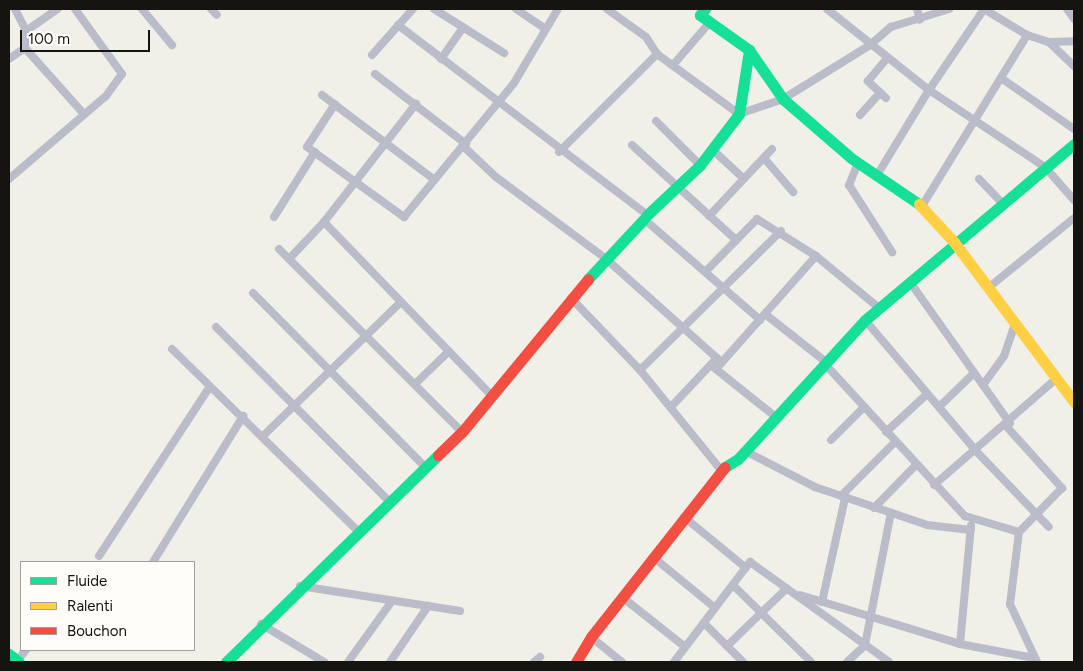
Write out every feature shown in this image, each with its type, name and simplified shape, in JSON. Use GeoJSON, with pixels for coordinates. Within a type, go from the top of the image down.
{"type":"FeatureCollection","features":[{"type":"Feature","properties":{"kind":"street"},"geometry":{"type":"LineString","coordinates":[[15,9],[26,31],[25,48],[83,113]]}},
{"type":"Feature","properties":{"kind":"street"},"geometry":{"type":"LineString","coordinates":[[26,31],[58,9]]}},
{"type":"Feature","properties":{"kind":"street"},"geometry":{"type":"LineString","coordinates":[[9,179],[83,113],[106,96],[122,74],[75,9]]}},
{"type":"Feature","properties":{"kind":"street"},"geometry":{"type":"LineString","coordinates":[[142,9],[172,45]]}},
{"type":"Feature","properties":{"kind":"street"},"geometry":{"type":"LineString","coordinates":[[372,55],[414,9]]}},
{"type":"Feature","properties":{"kind":"street"},"geometry":{"type":"LineString","coordinates":[[434,9],[504,53]]}},
{"type":"Feature","properties":{"kind":"street"},"geometry":{"type":"LineString","coordinates":[[516,9],[546,29]]}},
{"type":"Feature","properties":{"kind":"street"},"geometry":{"type":"LineString","coordinates":[[335,104],[307,147],[404,217],[498,105],[558,9]]}},
{"type":"Feature","properties":{"kind":"street"},"geometry":{"type":"LineString","coordinates":[[607,9],[646,37],[657,54],[739,114]]}},
{"type":"Feature","properties":{"kind":"street"},"geometry":{"type":"LineString","coordinates":[[827,9],[928,90],[1046,167],[1074,200]]}},
{"type":"Feature","properties":{"kind":"street"},"geometry":{"type":"LineString","coordinates":[[917,9],[920,20]]}},
{"type":"Feature","properties":{"kind":"street"},"geometry":{"type":"LineString","coordinates":[[739,114],[783,98],[870,45],[891,27],[920,20],[949,9]]}},
{"type":"Feature","properties":{"kind":"street"},"geometry":{"type":"LineString","coordinates":[[876,177],[928,90],[984,9],[1027,35],[1049,42],[1074,41]]}},
{"type":"Feature","properties":{"kind":"street"},"geometry":{"type":"LineString","coordinates":[[1067,9],[1074,19]]}},
{"type":"Feature","properties":{"kind":"street"},"geometry":{"type":"LineString","coordinates":[[673,65],[702,14],[749,50],[783,98],[876,177],[922,206],[954,242],[1074,402]]}},
{"type":"Feature","properties":{"kind":"street"},"geometry":{"type":"LineString","coordinates":[[398,26],[559,152],[646,217],[723,288],[825,363],[934,485],[972,521],[1019,532]]}},
{"type":"Feature","properties":{"kind":"street"},"geometry":{"type":"LineString","coordinates":[[441,59],[463,27]]}},
{"type":"Feature","properties":{"kind":"street"},"geometry":{"type":"LineString","coordinates":[[922,206],[1027,35]]}},
{"type":"Feature","properties":{"kind":"street"},"geometry":{"type":"LineString","coordinates":[[1049,42],[1074,66]]}},
{"type":"Feature","properties":{"kind":"street"},"geometry":{"type":"LineString","coordinates":[[9,59],[25,48]]}},
{"type":"Feature","properties":{"kind":"street"},"geometry":{"type":"LineString","coordinates":[[226,662],[261,624],[462,432],[493,397],[605,258],[713,150],[739,114],[749,50]]}},
{"type":"Feature","properties":{"kind":"street"},"geometry":{"type":"LineString","coordinates":[[559,152],[657,54]]}},
{"type":"Feature","properties":{"kind":"street"},"geometry":{"type":"LineString","coordinates":[[860,115],[883,95],[868,81],[887,58]]}},
{"type":"Feature","properties":{"kind":"street"},"geometry":{"type":"LineString","coordinates":[[376,74],[416,104],[464,145],[496,177],[605,258],[684,326],[716,358],[713,367]]}},
{"type":"Feature","properties":{"kind":"street"},"geometry":{"type":"LineString","coordinates":[[1001,78],[1074,129]]}},
{"type":"Feature","properties":{"kind":"street"},"geometry":{"type":"LineString","coordinates":[[322,95],[435,180]]}},
{"type":"Feature","properties":{"kind":"street"},"geometry":{"type":"LineString","coordinates":[[289,259],[324,222],[416,104]]}},
{"type":"Feature","properties":{"kind":"street"},"geometry":{"type":"LineString","coordinates":[[656,121],[700,165]]}},
{"type":"Feature","properties":{"kind":"street"},"geometry":{"type":"LineString","coordinates":[[576,662],[591,637],[721,470],[745,452],[865,320],[954,242],[1074,144]]}},
{"type":"Feature","properties":{"kind":"street"},"geometry":{"type":"LineString","coordinates":[[632,145],[736,240]]}},
{"type":"Feature","properties":{"kind":"street"},"geometry":{"type":"LineString","coordinates":[[710,216],[772,149]]}},
{"type":"Feature","properties":{"kind":"street"},"geometry":{"type":"LineString","coordinates":[[713,150],[744,179]]}},
{"type":"Feature","properties":{"kind":"street"},"geometry":{"type":"LineString","coordinates":[[274,217],[315,152]]}},
{"type":"Feature","properties":{"kind":"street"},"geometry":{"type":"LineString","coordinates":[[764,158],[793,192]]}},
{"type":"Feature","properties":{"kind":"street"},"geometry":{"type":"LineString","coordinates":[[858,163],[849,185],[892,252]]}},
{"type":"Feature","properties":{"kind":"street"},"geometry":{"type":"LineString","coordinates":[[979,180],[1002,203]]}},
{"type":"Feature","properties":{"kind":"street"},"geometry":{"type":"LineString","coordinates":[[988,288],[1074,218]]}},
{"type":"Feature","properties":{"kind":"street"},"geometry":{"type":"LineString","coordinates":[[705,272],[757,219],[780,231],[816,256],[879,308]]}},
{"type":"Feature","properties":{"kind":"street"},"geometry":{"type":"LineString","coordinates":[[324,222],[493,397]]}},
{"type":"Feature","properties":{"kind":"street"},"geometry":{"type":"LineString","coordinates":[[640,370],[780,231]]}},
{"type":"Feature","properties":{"kind":"street"},"geometry":{"type":"LineString","coordinates":[[279,249],[462,432]]}},
{"type":"Feature","properties":{"kind":"street"},"geometry":{"type":"LineString","coordinates":[[671,407],[762,317],[816,256]]}},
{"type":"Feature","properties":{"kind":"street"},"geometry":{"type":"LineString","coordinates":[[910,282],[983,385],[1008,424],[1062,488],[1019,532],[1010,604],[1036,660]]}},
{"type":"Feature","properties":{"kind":"street"},"geometry":{"type":"LineString","coordinates":[[252,293],[425,467]]}},
{"type":"Feature","properties":{"kind":"street"},"geometry":{"type":"LineString","coordinates":[[571,298],[640,370],[721,470]]}},
{"type":"Feature","properties":{"kind":"street"},"geometry":{"type":"LineString","coordinates":[[263,436],[401,302]]}},
{"type":"Feature","properties":{"kind":"street"},"geometry":{"type":"LineString","coordinates":[[865,320],[976,451],[1049,527]]}},
{"type":"Feature","properties":{"kind":"street"},"geometry":{"type":"LineString","coordinates":[[983,385],[1004,356],[1016,324]]}},
{"type":"Feature","properties":{"kind":"street"},"geometry":{"type":"LineString","coordinates":[[216,327],[389,501]]}},
{"type":"Feature","properties":{"kind":"street"},"geometry":{"type":"LineString","coordinates":[[172,349],[209,388],[243,416],[358,531]]}},
{"type":"Feature","properties":{"kind":"street"},"geometry":{"type":"LineString","coordinates":[[414,384],[449,351]]}},
{"type":"Feature","properties":{"kind":"street"},"geometry":{"type":"LineString","coordinates":[[713,367],[776,417]]}},
{"type":"Feature","properties":{"kind":"street"},"geometry":{"type":"LineString","coordinates":[[939,407],[974,373]]}},
{"type":"Feature","properties":{"kind":"street"},"geometry":{"type":"LineString","coordinates":[[934,485],[1008,424],[1057,378]]}},
{"type":"Feature","properties":{"kind":"street"},"geometry":{"type":"LineString","coordinates":[[99,556],[209,388]]}},
{"type":"Feature","properties":{"kind":"street"},"geometry":{"type":"LineString","coordinates":[[886,432],[927,394]]}},
{"type":"Feature","properties":{"kind":"street"},"geometry":{"type":"LineString","coordinates":[[831,440],[864,407]]}},
{"type":"Feature","properties":{"kind":"street"},"geometry":{"type":"LineString","coordinates":[[154,561],[243,416]]}},
{"type":"Feature","properties":{"kind":"street"},"geometry":{"type":"LineString","coordinates":[[822,602],[843,497],[895,442]]}},
{"type":"Feature","properties":{"kind":"street"},"geometry":{"type":"LineString","coordinates":[[745,452],[843,497],[874,508],[927,525],[971,530]]}},
{"type":"Feature","properties":{"kind":"street"},"geometry":{"type":"LineString","coordinates":[[874,508],[916,465]]}},
{"type":"Feature","properties":{"kind":"street"},"geometry":{"type":"LineString","coordinates":[[847,662],[865,645],[891,513]]}},
{"type":"Feature","properties":{"kind":"street"},"geometry":{"type":"LineString","coordinates":[[684,518],[746,568]]}},
{"type":"Feature","properties":{"kind":"street"},"geometry":{"type":"LineString","coordinates":[[960,644],[972,521]]}},
{"type":"Feature","properties":{"kind":"street"},"geometry":{"type":"LineString","coordinates":[[653,558],[715,608]]}},
{"type":"Feature","properties":{"kind":"street"},"geometry":{"type":"LineString","coordinates":[[674,662],[750,562],[889,662]]}},
{"type":"Feature","properties":{"kind":"street"},"geometry":{"type":"LineString","coordinates":[[733,584],[812,662]]}},
{"type":"Feature","properties":{"kind":"street"},"geometry":{"type":"LineString","coordinates":[[300,586],[460,611]]}},
{"type":"Feature","properties":{"kind":"street"},"geometry":{"type":"LineString","coordinates":[[790,591],[960,644],[1036,660]]}},
{"type":"Feature","properties":{"kind":"street"},"geometry":{"type":"LineString","coordinates":[[727,646],[762,613],[790,591]]}},
{"type":"Feature","properties":{"kind":"street"},"geometry":{"type":"LineString","coordinates":[[622,597],[685,647]]}},
{"type":"Feature","properties":{"kind":"street"},"geometry":{"type":"LineString","coordinates":[[348,662],[392,600]]}},
{"type":"Feature","properties":{"kind":"street"},"geometry":{"type":"LineString","coordinates":[[390,662],[428,606]]}},
{"type":"Feature","properties":{"kind":"street"},"geometry":{"type":"LineString","coordinates":[[704,623],[743,662]]}},
{"type":"Feature","properties":{"kind":"street"},"geometry":{"type":"LineString","coordinates":[[261,624],[324,662]]}},
{"type":"Feature","properties":{"kind":"street"},"geometry":{"type":"LineString","coordinates":[[591,637],[622,662]]}},
{"type":"Feature","properties":{"kind":"street"},"geometry":{"type":"LineString","coordinates":[[15,659],[25,651]]}},
{"type":"Feature","properties":{"kind":"traffic: fast"},"geometry":{"type":"LineString","coordinates":[[705,9],[700,15],[749,50],[783,99],[851,158],[919,204]]}},
{"type":"Feature","properties":{"kind":"traffic: fast"},"geometry":{"type":"LineString","coordinates":[[647,215],[700,165],[739,114],[749,50]]}},
{"type":"Feature","properties":{"kind":"traffic: fast"},"geometry":{"type":"LineString","coordinates":[[725,467],[738,459],[865,320],[1074,144]]}},
{"type":"Feature","properties":{"kind":"traffic: fast"},"geometry":{"type":"LineString","coordinates":[[588,279],[644,219]]}},
{"type":"Feature","properties":{"kind":"traffic: fast"},"geometry":{"type":"LineString","coordinates":[[226,662],[438,455]]}},
{"type":"Feature","properties":{"kind":"traffic: fast"},"geometry":{"type":"LineString","coordinates":[[9,654],[19,662]]}},
{"type":"Feature","properties":{"kind":"traffic: slow"},"geometry":{"type":"LineString","coordinates":[[919,204],[954,242],[1074,402]]}},
{"type":"Feature","properties":{"kind":"traffic: jam"},"geometry":{"type":"LineString","coordinates":[[438,455],[462,432],[588,279]]}},
{"type":"Feature","properties":{"kind":"traffic: jam"},"geometry":{"type":"LineString","coordinates":[[576,662],[591,637],[725,467]]}}]}
